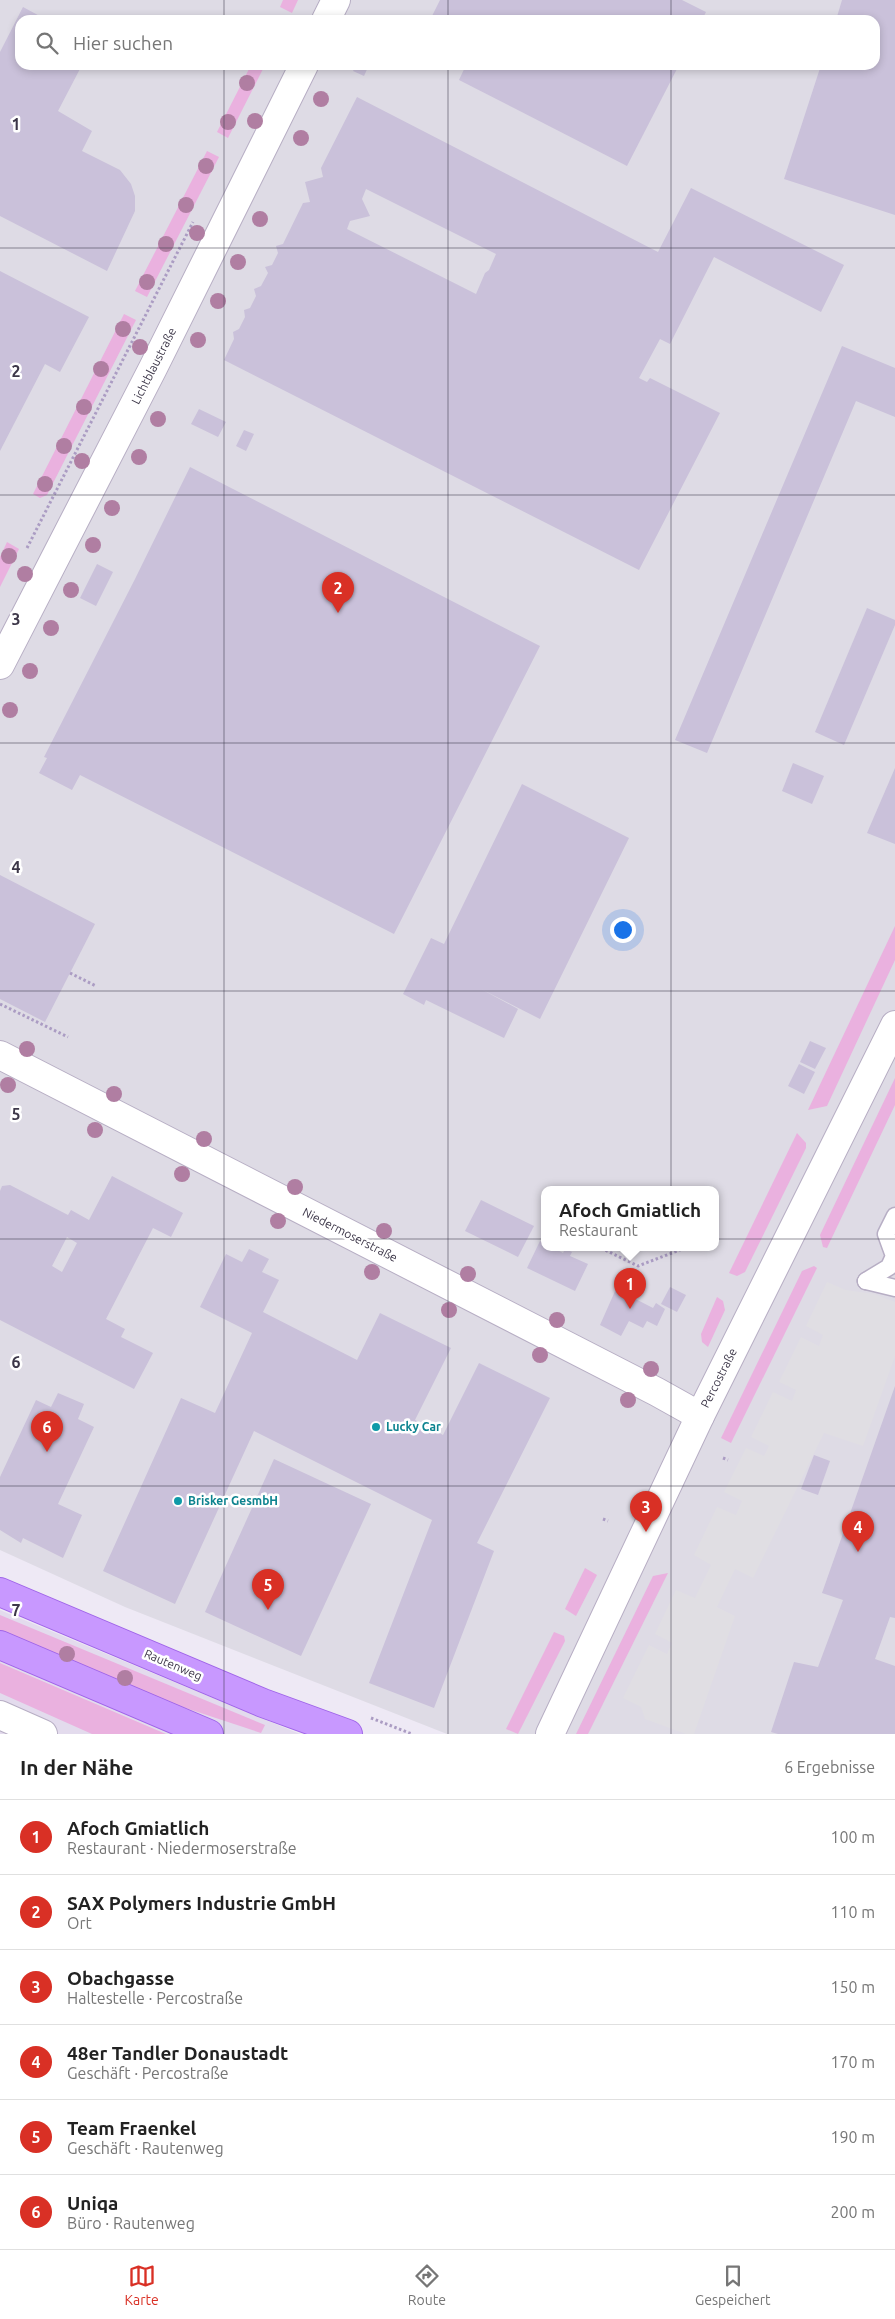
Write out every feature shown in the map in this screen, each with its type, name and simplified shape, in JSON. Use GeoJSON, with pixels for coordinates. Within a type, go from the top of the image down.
{"type":"FeatureCollection","features":[{"type":"Feature","properties":{"kind":"main road","name":"Rautenweg"},"geometry":{"type":"LineString","coordinates":[[0,1592],[263,1703],[348,1734]]}},
{"type":"Feature","properties":{"kind":"main road"},"geometry":{"type":"LineString","coordinates":[[0,1645],[209,1734]]}},
{"type":"Feature","properties":{"kind":"street"},"geometry":{"type":"LineString","coordinates":[[328,15],[336,0]]}},
{"type":"Feature","properties":{"kind":"street","name":"Lichtblaustraße"},"geometry":{"type":"LineString","coordinates":[[0,665],[153,368],[302,70]]}},
{"type":"Feature","properties":{"kind":"street","name":"Percostraße"},"geometry":{"type":"LineString","coordinates":[[550,1734],[700,1416],[895,1026]]}},
{"type":"Feature","properties":{"kind":"street","name":"Niedermoserstraße"},"geometry":{"type":"LineString","coordinates":[[0,1055],[657,1392],[700,1416]]}},
{"type":"Feature","properties":{"kind":"street"},"geometry":{"type":"LineString","coordinates":[[0,1715],[42,1734]]}},
{"type":"Feature","properties":{"kind":"lane"},"geometry":{"type":"LineString","coordinates":[[895,1216],[886,1234],[894,1256],[889,1267],[866,1281],[895,1288]]}},
{"type":"Feature","properties":{"kind":"path"},"geometry":{"type":"LineString","coordinates":[[22,557],[194,220]]}},
{"type":"Feature","properties":{"kind":"path"},"geometry":{"type":"LineString","coordinates":[[70,973],[96,986]]}},
{"type":"Feature","properties":{"kind":"path"},"geometry":{"type":"LineString","coordinates":[[0,1004],[68,1037]]}},
{"type":"Feature","properties":{"kind":"path"},"geometry":{"type":"LineString","coordinates":[[607,1251],[638,1266],[677,1251]]}},
{"type":"Feature","properties":{"kind":"path"},"geometry":{"type":"LineString","coordinates":[[723,1458],[728,1460]]}},
{"type":"Feature","properties":{"kind":"path"},"geometry":{"type":"LineString","coordinates":[[603,1519],[608,1521]]}},
{"type":"Feature","properties":{"kind":"path"},"geometry":{"type":"LineString","coordinates":[[402,1730],[412,1734]]}},
{"type":"Feature","properties":{"kind":"shaded area"},"geometry":{"type":"Polygon","coordinates":[[[0,0],[895,0],[895,1734],[447,1734],[125,1607],[0,1550],[0,0]]]}},
{"type":"Feature","properties":{"kind":"shaded area"},"geometry":{"type":"Polygon","coordinates":[[[283,0],[298,0],[292,13],[280,7],[283,0]]]}},
{"type":"Feature","properties":{"kind":"shaded area"},"geometry":{"type":"Polygon","coordinates":[[[248,70],[262,70],[228,138],[217,132],[248,70]]]}},
{"type":"Feature","properties":{"kind":"shaded area"},"geometry":{"type":"Polygon","coordinates":[[[207,151],[219,157],[147,297],[135,291],[207,151]]]}},
{"type":"Feature","properties":{"kind":"shaded area"},"geometry":{"type":"Polygon","coordinates":[[[124,314],[136,320],[47,495],[40,498],[33,494],[124,314]]]}},
{"type":"Feature","properties":{"kind":"shaded area"},"geometry":{"type":"Polygon","coordinates":[[[7,542],[19,549],[0,587],[0,557],[7,542]]]}},
{"type":"Feature","properties":{"kind":"shaded area"},"geometry":{"type":"Polygon","coordinates":[[[895,926],[895,960],[827,1106],[808,1110],[895,926]]]}},
{"type":"Feature","properties":{"kind":"shaded area"},"geometry":{"type":"Polygon","coordinates":[[[895,1078],[895,1105],[827,1248],[823,1247],[820,1235],[895,1078]]]}},
{"type":"Feature","properties":{"kind":"shaded area"},"geometry":{"type":"Polygon","coordinates":[[[797,1133],[806,1143],[806,1148],[745,1272],[737,1276],[729,1273],[797,1133]]]}},
{"type":"Feature","properties":{"kind":"shaded area"},"geometry":{"type":"Polygon","coordinates":[[[814,1266],[817,1268],[731,1443],[721,1438],[802,1271],[814,1266]]]}},
{"type":"Feature","properties":{"kind":"shaded area"},"geometry":{"type":"Polygon","coordinates":[[[827,1282],[846,1290],[874,1294],[895,1302],[895,1356],[863,1446],[824,1433],[753,1578],[735,1569],[717,1607],[735,1616],[694,1734],[686,1734],[645,1719],[641,1707],[623,1698],[649,1645],[667,1654],[672,1643],[655,1634],[676,1590],[695,1598],[711,1565],[694,1555],[717,1507],[736,1515],[742,1501],[724,1492],[746,1448],[764,1456],[769,1446],[751,1437],[773,1392],[792,1401],[796,1390],[779,1382],[801,1337],[819,1346],[823,1335],[806,1326],[827,1282]]]}},
{"type":"Feature","properties":{"kind":"shaded area"},"geometry":{"type":"Polygon","coordinates":[[[717,1297],[723,1301],[725,1310],[708,1347],[702,1342],[701,1334],[717,1297]]]}},
{"type":"Feature","properties":{"kind":"shaded area"},"geometry":{"type":"Polygon","coordinates":[[[585,1568],[597,1575],[576,1616],[565,1609],[585,1568]]]}},
{"type":"Feature","properties":{"kind":"shaded area"},"geometry":{"type":"Polygon","coordinates":[[[668,1573],[588,1734],[576,1734],[653,1576],[668,1573]]]}},
{"type":"Feature","properties":{"kind":"shaded area"},"geometry":{"type":"Polygon","coordinates":[[[0,1610],[300,1734],[0,1734],[0,1610]]]}},
{"type":"Feature","properties":{"kind":"shaded area"},"geometry":{"type":"Polygon","coordinates":[[[0,1615],[265,1725],[261,1733],[134,1691],[0,1633],[0,1615]]]}},
{"type":"Feature","properties":{"kind":"shaded area"},"geometry":{"type":"Polygon","coordinates":[[[554,1632],[564,1636],[565,1641],[518,1734],[506,1729],[554,1632]]]}},
{"type":"Feature","properties":{"kind":"shaded area"},"geometry":{"type":"Polygon","coordinates":[[[0,1663],[166,1734],[92,1734],[0,1693],[0,1663]]]}},
{"type":"Feature","properties":{"kind":"building"},"geometry":{"type":"Polygon","coordinates":[[[440,0],[682,0],[706,12],[704,15],[432,15],[440,0]]]}},
{"type":"Feature","properties":{"kind":"building"},"geometry":{"type":"Polygon","coordinates":[[[842,0],[895,0],[895,215],[784,179],[819,70],[880,70],[880,15],[838,15],[842,0]]]}},
{"type":"Feature","properties":{"kind":"building"},"geometry":{"type":"Polygon","coordinates":[[[23,7],[38,15],[19,15],[23,7]]]}},
{"type":"Feature","properties":{"kind":"building"},"geometry":{"type":"Polygon","coordinates":[[[15,23],[15,70],[79,70],[58,111],[92,131],[82,151],[120,170],[131,184],[135,196],[135,211],[107,271],[0,216],[0,52],[15,23]]]}},
{"type":"Feature","properties":{"kind":"building"},"geometry":{"type":"Polygon","coordinates":[[[354,70],[367,70],[364,76],[354,70]]]}},
{"type":"Feature","properties":{"kind":"building"},"geometry":{"type":"Polygon","coordinates":[[[464,70],[676,70],[627,166],[459,80],[464,70]]]}},
{"type":"Feature","properties":{"kind":"building"},"geometry":{"type":"Polygon","coordinates":[[[357,97],[658,252],[691,188],[844,265],[821,312],[714,257],[670,344],[660,339],[639,378],[647,382],[650,378],[720,413],[639,570],[224,360],[234,339],[233,332],[239,329],[245,317],[244,310],[250,308],[256,296],[254,289],[261,286],[268,273],[265,267],[272,265],[278,253],[276,246],[283,244],[303,203],[310,202],[305,182],[323,177],[321,168],[357,97]],[[366,189],[362,199],[370,216],[350,221],[347,229],[476,294],[496,254],[366,189]]]}},
{"type":"Feature","properties":{"kind":"building"},"geometry":{"type":"Polygon","coordinates":[[[0,271],[89,317],[60,372],[45,364],[0,451],[0,271]]]}},
{"type":"Feature","properties":{"kind":"building"},"geometry":{"type":"Polygon","coordinates":[[[842,346],[895,368],[895,417],[856,401],[707,753],[675,740],[842,346]]]}},
{"type":"Feature","properties":{"kind":"building"},"geometry":{"type":"Polygon","coordinates":[[[199,409],[226,422],[218,437],[191,424],[199,409]]]}},
{"type":"Feature","properties":{"kind":"building"},"geometry":{"type":"Polygon","coordinates":[[[244,430],[254,434],[246,451],[236,446],[244,430]]]}},
{"type":"Feature","properties":{"kind":"building"},"geometry":{"type":"Polygon","coordinates":[[[190,467],[540,646],[394,934],[80,775],[72,790],[39,773],[47,758],[44,757],[190,467]]]}},
{"type":"Feature","properties":{"kind":"building"},"geometry":{"type":"Polygon","coordinates":[[[97,564],[113,572],[96,606],[80,598],[97,564]]]}},
{"type":"Feature","properties":{"kind":"building"},"geometry":{"type":"Polygon","coordinates":[[[867,608],[895,620],[895,625],[844,745],[815,732],[867,608]]]}},
{"type":"Feature","properties":{"kind":"building"},"geometry":{"type":"Polygon","coordinates":[[[793,763],[824,776],[812,804],[782,791],[793,763]]]}},
{"type":"Feature","properties":{"kind":"building"},"geometry":{"type":"Polygon","coordinates":[[[895,768],[895,844],[867,833],[895,768]]]}},
{"type":"Feature","properties":{"kind":"building"},"geometry":{"type":"Polygon","coordinates":[[[522,784],[629,838],[540,1019],[481,989],[518,1009],[504,1038],[426,1000],[424,1005],[403,994],[431,938],[444,944],[522,784]]]}},
{"type":"Feature","properties":{"kind":"building"},"geometry":{"type":"Polygon","coordinates":[[[0,875],[95,924],[45,1022],[0,999],[0,875]]]}},
{"type":"Feature","properties":{"kind":"building"},"geometry":{"type":"Polygon","coordinates":[[[810,1041],[826,1048],[815,1069],[800,1062],[810,1041]]]}},
{"type":"Feature","properties":{"kind":"building"},"geometry":{"type":"Polygon","coordinates":[[[799,1064],[815,1072],[804,1094],[788,1086],[799,1064]]]}},
{"type":"Feature","properties":{"kind":"building"},"geometry":{"type":"Polygon","coordinates":[[[112,1176],[183,1213],[171,1237],[153,1228],[106,1319],[125,1329],[121,1337],[153,1353],[134,1389],[0,1320],[0,1191],[2,1186],[10,1185],[68,1215],[71,1210],[89,1220],[112,1176]],[[67,1237],[52,1266],[62,1272],[77,1243],[67,1237]]]}},
{"type":"Feature","properties":{"kind":"building"},"geometry":{"type":"Polygon","coordinates":[[[481,1200],[534,1226],[518,1257],[465,1231],[481,1200]]]}},
{"type":"Feature","properties":{"kind":"building"},"geometry":{"type":"Polygon","coordinates":[[[540,1241],[541,1251],[559,1251],[563,1253],[564,1251],[570,1251],[572,1252],[570,1256],[588,1264],[575,1291],[527,1268],[540,1241]]]}},
{"type":"Feature","properties":{"kind":"building"},"geometry":{"type":"Polygon","coordinates":[[[249,1249],[269,1259],[262,1272],[279,1280],[263,1312],[357,1360],[380,1313],[451,1348],[415,1420],[443,1435],[479,1363],[550,1398],[477,1543],[494,1551],[434,1708],[369,1683],[432,1520],[254,1431],[175,1604],[103,1571],[181,1398],[215,1413],[252,1333],[200,1307],[226,1254],[242,1262],[249,1249]]]}},
{"type":"Feature","properties":{"kind":"building"},"geometry":{"type":"Polygon","coordinates":[[[670,1287],[686,1295],[677,1312],[661,1304],[670,1287]]]}},
{"type":"Feature","properties":{"kind":"building"},"geometry":{"type":"Polygon","coordinates":[[[616,1289],[653,1308],[656,1303],[665,1309],[657,1326],[647,1321],[643,1328],[629,1321],[621,1336],[600,1325],[616,1289]]]}},
{"type":"Feature","properties":{"kind":"building"},"geometry":{"type":"Polygon","coordinates":[[[895,1386],[895,1618],[890,1617],[875,1659],[895,1666],[895,1734],[778,1734],[771,1732],[794,1662],[818,1667],[843,1600],[822,1593],[895,1386]]]}},
{"type":"Feature","properties":{"kind":"building"},"geometry":{"type":"Polygon","coordinates":[[[58,1393],[84,1404],[78,1419],[94,1427],[58,1504],[82,1515],[63,1558],[23,1538],[21,1543],[0,1530],[0,1477],[36,1400],[51,1407],[58,1393]]]}},
{"type":"Feature","properties":{"kind":"building"},"geometry":{"type":"Polygon","coordinates":[[[814,1455],[830,1461],[818,1495],[801,1489],[814,1455]]]}},
{"type":"Feature","properties":{"kind":"building"},"geometry":{"type":"Polygon","coordinates":[[[274,1459],[371,1504],[301,1656],[205,1612],[274,1459]]]}},
{"type":"Feature","properties":{"kind":"place","name":"SAX Polymers Industrie GmbH"},"geometry":{"type":"Point","coordinates":[338,613]}},
{"type":"Feature","properties":{"kind":"place","name":"Afoch Gmiatlich"},"geometry":{"type":"Point","coordinates":[630,1309]}},
{"type":"Feature","properties":{"kind":"place","name":"Lucky Car"},"geometry":{"type":"Point","coordinates":[376,1427]}},
{"type":"Feature","properties":{"kind":"place","name":"Uniqa"},"geometry":{"type":"Point","coordinates":[47,1452]}},
{"type":"Feature","properties":{"kind":"place","name":"Brisker GesmbH"},"geometry":{"type":"Point","coordinates":[178,1501]}},
{"type":"Feature","properties":{"kind":"place","name":"Obachgasse"},"geometry":{"type":"Point","coordinates":[646,1532]}},
{"type":"Feature","properties":{"kind":"place","name":"48er Tandler Donaustadt"},"geometry":{"type":"Point","coordinates":[858,1552]}},
{"type":"Feature","properties":{"kind":"place","name":"Team Fraenkel"},"geometry":{"type":"Point","coordinates":[268,1610]}}]}
